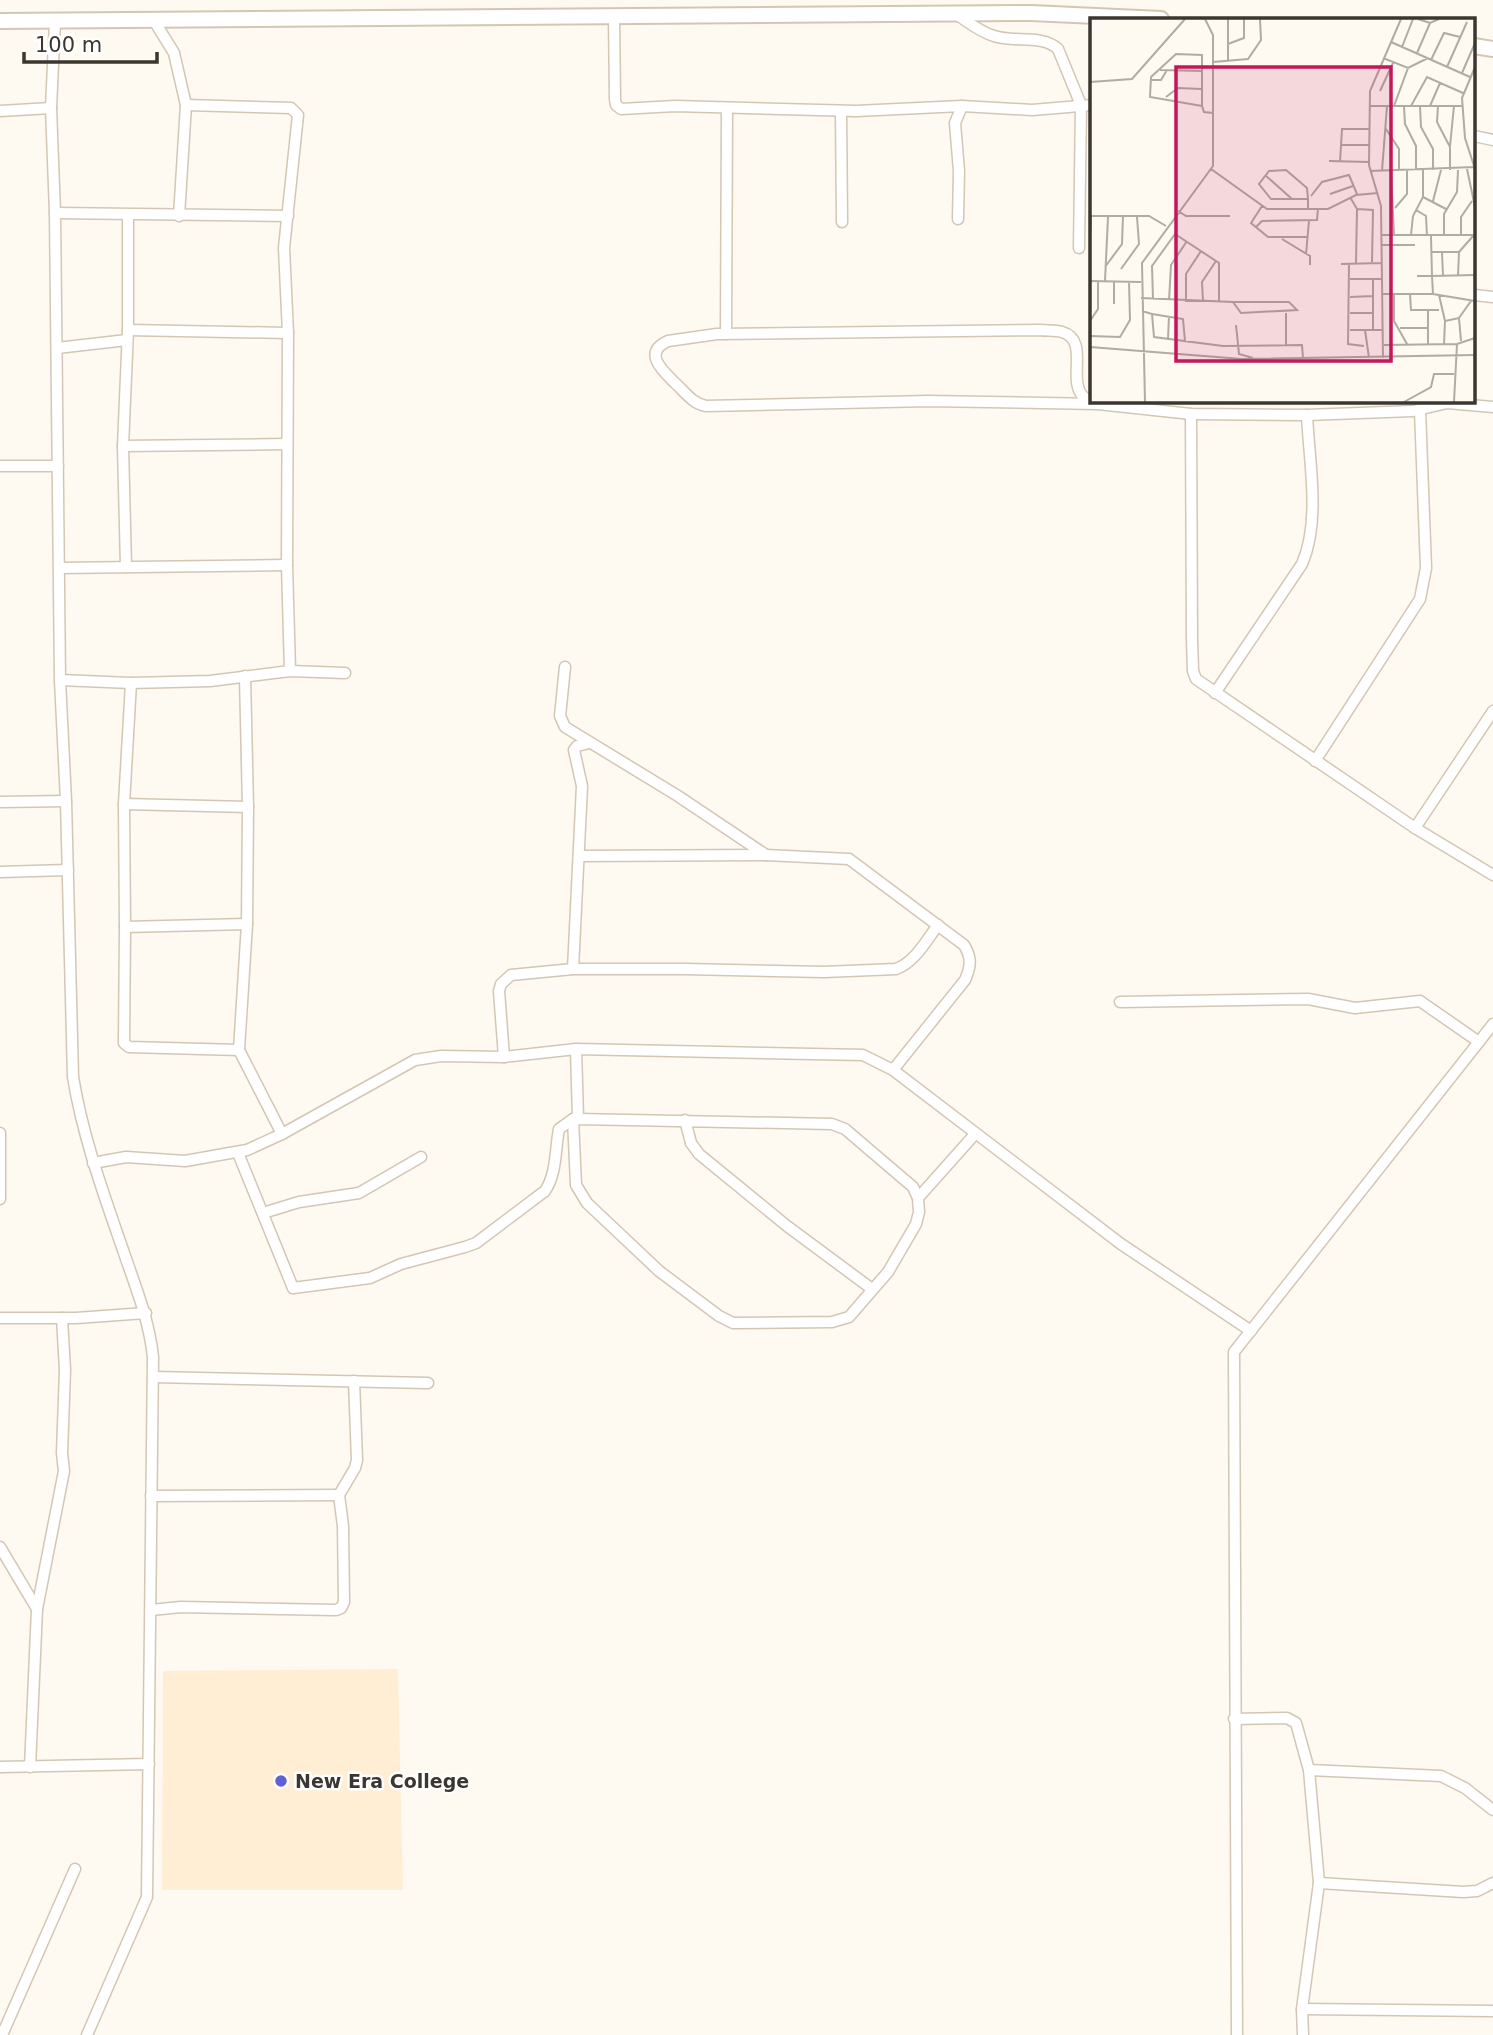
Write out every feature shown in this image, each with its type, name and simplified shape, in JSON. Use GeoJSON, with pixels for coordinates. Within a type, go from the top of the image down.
{"type":"FeatureCollection","features":[{"type":"Feature","properties":{"kind":"street"},"geometry":{"type":"LineString","coordinates":[[956,13],[993,36],[1041,41],[1053,44],[1058,49],[1087,105],[1079,248]]}},
{"type":"Feature","properties":{"kind":"street"},"geometry":{"type":"LineString","coordinates":[[0,21],[956,13],[1044,13],[1142,18]]}},
{"type":"Feature","properties":{"kind":"street"},"geometry":{"type":"LineString","coordinates":[[614,17],[615,99],[618,108],[626,110],[674,106],[841,111],[962,106],[1032,110],[1087,105]]}},
{"type":"Feature","properties":{"kind":"street"},"geometry":{"type":"LineString","coordinates":[[153,19],[174,53],[186,105],[179,216]]}},
{"type":"Feature","properties":{"kind":"street"},"geometry":{"type":"LineString","coordinates":[[55,21],[51,108],[55,213],[60,680],[73,1077],[79,1114],[93,1163],[146,1313],[152,1348],[153,1377],[147,1897],[87,2035]]}},
{"type":"Feature","properties":{"kind":"street"},"geometry":{"type":"LineString","coordinates":[[186,105],[291,108],[296,111],[298,120],[284,258],[288,333],[287,565],[290,671]]}},
{"type":"Feature","properties":{"kind":"street"},"geometry":{"type":"LineString","coordinates":[[958,219],[960,171],[955,123],[962,106]]}},
{"type":"Feature","properties":{"kind":"street"},"geometry":{"type":"LineString","coordinates":[[0,111],[51,108]]}},
{"type":"Feature","properties":{"kind":"street"},"geometry":{"type":"LineString","coordinates":[[726,334],[727,108]]}},
{"type":"Feature","properties":{"kind":"street"},"geometry":{"type":"LineString","coordinates":[[943,108],[955,123]]}},
{"type":"Feature","properties":{"kind":"street"},"geometry":{"type":"LineString","coordinates":[[841,111],[842,222]]}},
{"type":"Feature","properties":{"kind":"street"},"geometry":{"type":"LineString","coordinates":[[1476,137],[1493,141]]}},
{"type":"Feature","properties":{"kind":"street"},"geometry":{"type":"LineString","coordinates":[[55,213],[288,216]]}},
{"type":"Feature","properties":{"kind":"street"},"geometry":{"type":"LineString","coordinates":[[126,567],[123,446],[128,335],[128,215]]}},
{"type":"Feature","properties":{"kind":"street"},"geometry":{"type":"LineString","coordinates":[[1090,401],[1080,392],[1076,346],[1069,335],[1062,332],[1000,330],[726,334],[662,343],[656,360],[662,371],[701,405],[993,401],[1098,404],[1191,414],[1307,415],[1420,410],[1447,403],[1493,407]]}},
{"type":"Feature","properties":{"kind":"street"},"geometry":{"type":"LineString","coordinates":[[57,348],[128,335],[288,333]]}},
{"type":"Feature","properties":{"kind":"street"},"geometry":{"type":"LineString","coordinates":[[1093,402],[1098,404]]}},
{"type":"Feature","properties":{"kind":"street"},"geometry":{"type":"LineString","coordinates":[[1315,761],[1420,599],[1426,568],[1420,410]]}},
{"type":"Feature","properties":{"kind":"street"},"geometry":{"type":"LineString","coordinates":[[1191,414],[1193,671],[1196,679],[1415,828],[1493,875]]}},
{"type":"Feature","properties":{"kind":"street"},"geometry":{"type":"LineString","coordinates":[[1214,693],[1303,564],[1310,547],[1313,525],[1307,415]]}},
{"type":"Feature","properties":{"kind":"street"},"geometry":{"type":"LineString","coordinates":[[123,446],[287,444]]}},
{"type":"Feature","properties":{"kind":"street"},"geometry":{"type":"LineString","coordinates":[[0,466],[58,466]]}},
{"type":"Feature","properties":{"kind":"street"},"geometry":{"type":"LineString","coordinates":[[59,568],[287,565]]}},
{"type":"Feature","properties":{"kind":"street"},"geometry":{"type":"LineString","coordinates":[[565,667],[561,721],[565,727],[678,796],[766,855]]}},
{"type":"Feature","properties":{"kind":"street"},"geometry":{"type":"LineString","coordinates":[[60,680],[131,683],[210,681],[290,671],[345,673]]}},
{"type":"Feature","properties":{"kind":"street"},"geometry":{"type":"LineString","coordinates":[[245,676],[247,924],[239,1050],[282,1135]]}},
{"type":"Feature","properties":{"kind":"street"},"geometry":{"type":"LineString","coordinates":[[131,683],[124,804],[124,1045],[239,1050]]}},
{"type":"Feature","properties":{"kind":"street"},"geometry":{"type":"LineString","coordinates":[[1415,828],[1493,711]]}},
{"type":"Feature","properties":{"kind":"street"},"geometry":{"type":"LineString","coordinates":[[573,969],[582,786],[574,750],[577,746],[589,743]]}},
{"type":"Feature","properties":{"kind":"street"},"geometry":{"type":"LineString","coordinates":[[0,802],[66,801]]}},
{"type":"Feature","properties":{"kind":"street"},"geometry":{"type":"LineString","coordinates":[[124,804],[248,807]]}},
{"type":"Feature","properties":{"kind":"street"},"geometry":{"type":"LineString","coordinates":[[579,856],[766,855],[849,859],[964,945],[970,954],[969,971],[965,980],[893,1070]]}},
{"type":"Feature","properties":{"kind":"street"},"geometry":{"type":"LineString","coordinates":[[0,872],[68,870]]}},
{"type":"Feature","properties":{"kind":"street"},"geometry":{"type":"LineString","coordinates":[[125,927],[247,924]]}},
{"type":"Feature","properties":{"kind":"street"},"geometry":{"type":"LineString","coordinates":[[504,1057],[499,990],[501,984],[512,975],[573,969],[824,972],[896,969],[912,959],[938,925]]}},
{"type":"Feature","properties":{"kind":"street"},"geometry":{"type":"LineString","coordinates":[[1120,1002],[1308,999],[1355,1008],[1372,1008],[1420,1001],[1479,1041]]}},
{"type":"Feature","properties":{"kind":"street"},"geometry":{"type":"LineString","coordinates":[[1237,2035],[1234,1352],[1493,1024]]}},
{"type":"Feature","properties":{"kind":"street"},"geometry":{"type":"LineString","coordinates":[[93,1163],[126,1157],[185,1161],[238,1153],[282,1135],[415,1060],[441,1056],[504,1057],[576,1049],[863,1055],[893,1070],[1121,1244],[1251,1331]]}},
{"type":"Feature","properties":{"kind":"street"},"geometry":{"type":"LineString","coordinates":[[238,1153],[293,1288],[370,1278],[401,1264],[476,1243],[534,1201],[551,1183],[560,1126],[576,1119],[832,1124],[845,1129],[902,1177],[913,1187],[918,1198],[916,1224],[888,1272],[849,1317],[841,1321],[733,1323],[725,1320],[659,1271],[581,1195],[576,1185],[576,1119],[576,1049]]}},
{"type":"Feature","properties":{"kind":"street"},"geometry":{"type":"LineString","coordinates":[[685,1120],[691,1143],[699,1154],[787,1226],[872,1289]]}},
{"type":"Feature","properties":{"kind":"street"},"geometry":{"type":"LineString","coordinates":[[0,1133],[0,1199]]}},
{"type":"Feature","properties":{"kind":"street"},"geometry":{"type":"LineString","coordinates":[[918,1198],[975,1134]]}},
{"type":"Feature","properties":{"kind":"street"},"geometry":{"type":"LineString","coordinates":[[263,1213],[307,1200],[359,1193],[421,1157]]}},
{"type":"Feature","properties":{"kind":"street"},"geometry":{"type":"LineString","coordinates":[[0,1318],[62,1318],[146,1313]]}},
{"type":"Feature","properties":{"kind":"street"},"geometry":{"type":"LineString","coordinates":[[30,1767],[37,1609],[64,1472],[62,1453],[65,1370],[62,1318]]}},
{"type":"Feature","properties":{"kind":"street"},"geometry":{"type":"LineString","coordinates":[[153,1377],[428,1383]]}},
{"type":"Feature","properties":{"kind":"street"},"geometry":{"type":"LineString","coordinates":[[150,1610],[340,1609],[344,1602],[343,1526],[339,1494],[357,1460],[354,1381]]}},
{"type":"Feature","properties":{"kind":"street"},"geometry":{"type":"LineString","coordinates":[[151,1496],[339,1494]]}},
{"type":"Feature","properties":{"kind":"street"},"geometry":{"type":"LineString","coordinates":[[0,1547],[37,1609]]}},
{"type":"Feature","properties":{"kind":"street"},"geometry":{"type":"LineString","coordinates":[[1234,1719],[1287,1718],[1296,1723],[1309,1770],[1319,1883],[1302,2009],[1303,2035]]}},
{"type":"Feature","properties":{"kind":"street"},"geometry":{"type":"LineString","coordinates":[[0,1767],[149,1764]]}},
{"type":"Feature","properties":{"kind":"street"},"geometry":{"type":"LineString","coordinates":[[1309,1770],[1441,1776],[1465,1787],[1493,1810]]}},
{"type":"Feature","properties":{"kind":"street"},"geometry":{"type":"LineString","coordinates":[[2,2035],[75,1869]]}},
{"type":"Feature","properties":{"kind":"street"},"geometry":{"type":"LineString","coordinates":[[1319,1883],[1464,1892],[1477,1891],[1493,1883]]}},
{"type":"Feature","properties":{"kind":"street"},"geometry":{"type":"LineString","coordinates":[[1302,2009],[1493,2011]]}},
{"type":"Feature","properties":{"kind":"shaded area","name":"New Era College"},"geometry":{"type":"Polygon","coordinates":[[[398,1669],[403,1890],[162,1890],[163,1671],[398,1669]]]}},
{"type":"Feature","properties":{"kind":"place","name":"New Era College"},"geometry":{"type":"Point","coordinates":[281,1781]}}]}
